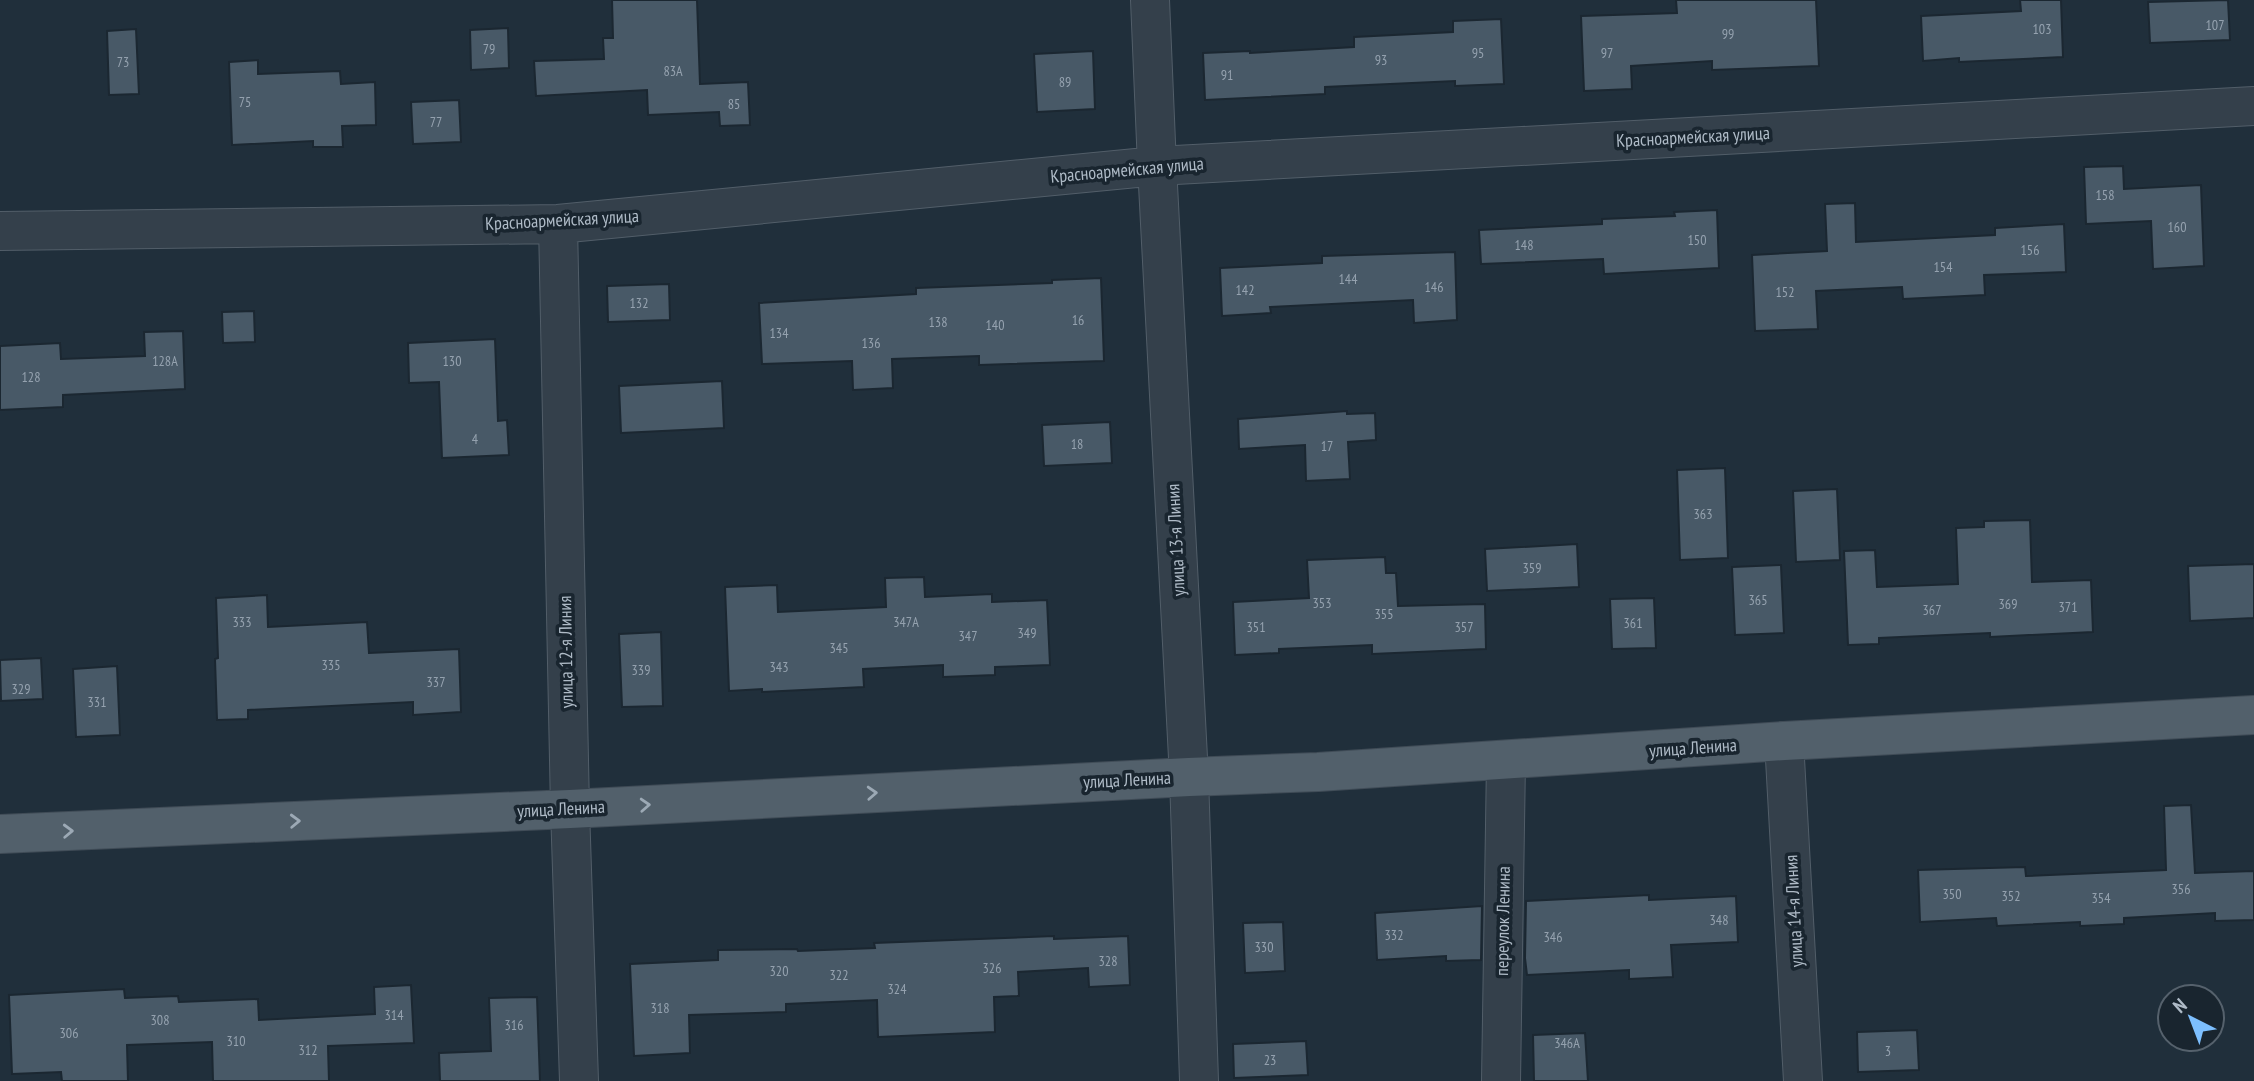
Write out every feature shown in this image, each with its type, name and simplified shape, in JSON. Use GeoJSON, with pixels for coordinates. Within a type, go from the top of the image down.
{"type":"FeatureCollection","features":[{"type":"Feature","properties":{"kind":"main road","name":"улица Ленина"},"geometry":{"type":"LineString","coordinates":[[0,834],[1318,772],[1784,741],[2254,715]]}},
{"type":"Feature","properties":{"kind":"street","name":"улица 13-я Линия"},"geometry":{"type":"LineString","coordinates":[[1150,0],[1189,777],[1199,1081]]}},
{"type":"Feature","properties":{"kind":"street","name":"Красноармейская улица"},"geometry":{"type":"LineString","coordinates":[[0,231],[558,224],[1157,166],[2254,106]]}},
{"type":"Feature","properties":{"kind":"street","name":"улица 12-я Линия"},"geometry":{"type":"LineString","coordinates":[[558,224],[569,809],[579,1081]]}},
{"type":"Feature","properties":{"kind":"street","name":"улица 14-я Линия"},"geometry":{"type":"LineString","coordinates":[[1784,741],[1803,1081]]}},
{"type":"Feature","properties":{"kind":"street","name":"переулок Ленина"},"geometry":{"type":"LineString","coordinates":[[1501,1081],[1506,761]]}},
{"type":"Feature","properties":{"kind":"building"},"geometry":{"type":"Polygon","coordinates":[[[612,0],[697,0],[700,84],[748,82],[750,125],[720,126],[719,112],[648,115],[647,90],[536,96],[534,61],[604,59],[603,38],[613,38],[612,0]]]}},
{"type":"Feature","properties":{"kind":"building"},"geometry":{"type":"Polygon","coordinates":[[[1676,0],[1816,0],[1819,66],[1712,70],[1712,61],[1631,66],[1632,89],[1584,91],[1581,16],[1677,13],[1676,0]]]}},
{"type":"Feature","properties":{"kind":"building"},"geometry":{"type":"Polygon","coordinates":[[[2020,0],[2061,0],[2063,57],[1923,61],[1921,16],[2021,11],[2020,0]]]}},
{"type":"Feature","properties":{"kind":"building"},"geometry":{"type":"Polygon","coordinates":[[[2228,0],[2230,40],[2150,43],[2148,2],[2228,0]]]}},
{"type":"Feature","properties":{"kind":"building"},"geometry":{"type":"Polygon","coordinates":[[[1501,19],[1504,84],[1455,86],[1455,81],[1325,87],[1325,94],[1205,100],[1203,53],[1354,47],[1354,37],[1453,32],[1453,21],[1501,19]]]}},
{"type":"Feature","properties":{"kind":"building"},"geometry":{"type":"Polygon","coordinates":[[[508,28],[509,68],[471,70],[470,30],[508,28]]]}},
{"type":"Feature","properties":{"kind":"building"},"geometry":{"type":"Polygon","coordinates":[[[136,29],[139,94],[109,95],[107,31],[136,29]]]}},
{"type":"Feature","properties":{"kind":"building"},"geometry":{"type":"Polygon","coordinates":[[[1093,51],[1095,109],[1037,112],[1034,54],[1093,51]]]}},
{"type":"Feature","properties":{"kind":"building"},"geometry":{"type":"Polygon","coordinates":[[[258,60],[258,74],[340,71],[341,84],[375,82],[376,125],[342,126],[343,147],[313,147],[313,141],[232,145],[229,62],[258,60]]]}},
{"type":"Feature","properties":{"kind":"building"},"geometry":{"type":"Polygon","coordinates":[[[459,100],[461,142],[413,144],[411,102],[459,100]]]}},
{"type":"Feature","properties":{"kind":"building"},"geometry":{"type":"Polygon","coordinates":[[[2123,166],[2124,189],[2201,185],[2204,266],[2153,269],[2151,221],[2086,224],[2084,167],[2123,166]]]}},
{"type":"Feature","properties":{"kind":"building"},"geometry":{"type":"Polygon","coordinates":[[[1855,203],[1856,242],[1995,235],[1995,228],[2064,224],[2066,272],[1984,275],[1985,295],[1903,299],[1902,287],[1816,291],[1818,329],[1755,331],[1752,255],[1827,251],[1825,204],[1855,203]]]}},
{"type":"Feature","properties":{"kind":"building"},"geometry":{"type":"Polygon","coordinates":[[[1717,210],[1719,268],[1604,274],[1603,259],[1481,264],[1479,230],[1602,224],[1602,219],[1675,216],[1674,212],[1717,210]]]}},
{"type":"Feature","properties":{"kind":"building"},"geometry":{"type":"Polygon","coordinates":[[[1455,252],[1457,320],[1414,323],[1413,300],[1270,307],[1271,313],[1222,316],[1220,268],[1322,263],[1322,256],[1455,252]]]}},
{"type":"Feature","properties":{"kind":"building"},"geometry":{"type":"Polygon","coordinates":[[[1101,278],[1104,361],[979,365],[979,356],[892,359],[893,388],[853,390],[852,361],[762,364],[759,303],[916,294],[916,288],[1052,283],[1052,280],[1101,278]]]}},
{"type":"Feature","properties":{"kind":"building"},"geometry":{"type":"Polygon","coordinates":[[[669,284],[670,320],[608,322],[607,286],[669,284]]]}},
{"type":"Feature","properties":{"kind":"building"},"geometry":{"type":"Polygon","coordinates":[[[254,311],[255,342],[223,343],[222,312],[254,311]]]}},
{"type":"Feature","properties":{"kind":"building"},"geometry":{"type":"Polygon","coordinates":[[[183,331],[185,389],[63,395],[63,407],[0,410],[0,346],[60,343],[61,359],[145,356],[144,332],[183,331]]]}},
{"type":"Feature","properties":{"kind":"building"},"geometry":{"type":"Polygon","coordinates":[[[495,339],[498,421],[507,420],[509,455],[442,458],[439,382],[409,383],[408,343],[495,339]]]}},
{"type":"Feature","properties":{"kind":"building"},"geometry":{"type":"Polygon","coordinates":[[[722,381],[724,428],[621,433],[619,386],[722,381]]]}},
{"type":"Feature","properties":{"kind":"building"},"geometry":{"type":"Polygon","coordinates":[[[1347,411],[1347,414],[1375,413],[1376,440],[1348,442],[1350,479],[1306,481],[1305,445],[1239,449],[1238,419],[1347,411]]]}},
{"type":"Feature","properties":{"kind":"building"},"geometry":{"type":"Polygon","coordinates":[[[1110,422],[1112,463],[1044,466],[1042,425],[1110,422]]]}},
{"type":"Feature","properties":{"kind":"building"},"geometry":{"type":"Polygon","coordinates":[[[1725,468],[1728,558],[1680,560],[1677,470],[1725,468]]]}},
{"type":"Feature","properties":{"kind":"building"},"geometry":{"type":"Polygon","coordinates":[[[1837,489],[1840,560],[1796,562],[1793,491],[1837,489]]]}},
{"type":"Feature","properties":{"kind":"building"},"geometry":{"type":"Polygon","coordinates":[[[2030,520],[2032,582],[2091,580],[2093,632],[1990,637],[1990,633],[1879,638],[1879,644],[1848,645],[1844,551],[1875,550],[1877,587],[1958,584],[1956,528],[1984,527],[1984,521],[2030,520]]]}},
{"type":"Feature","properties":{"kind":"building"},"geometry":{"type":"Polygon","coordinates":[[[1577,544],[1579,587],[1487,591],[1485,549],[1577,544]]]}},
{"type":"Feature","properties":{"kind":"building"},"geometry":{"type":"Polygon","coordinates":[[[1385,557],[1386,573],[1396,573],[1398,606],[1485,604],[1486,649],[1372,654],[1372,645],[1279,649],[1279,653],[1235,655],[1233,602],[1309,598],[1307,560],[1385,557]]]}},
{"type":"Feature","properties":{"kind":"building"},"geometry":{"type":"Polygon","coordinates":[[[2254,564],[2254,618],[2190,621],[2188,566],[2254,564]]]}},
{"type":"Feature","properties":{"kind":"building"},"geometry":{"type":"Polygon","coordinates":[[[1781,565],[1784,633],[1735,635],[1732,567],[1781,565]]]}},
{"type":"Feature","properties":{"kind":"building"},"geometry":{"type":"Polygon","coordinates":[[[924,577],[925,597],[992,594],[992,602],[1047,600],[1050,665],[995,667],[995,675],[943,677],[943,665],[863,669],[864,687],[729,691],[725,587],[777,585],[778,612],[886,607],[885,578],[924,577]]]}},
{"type":"Feature","properties":{"kind":"building"},"geometry":{"type":"Polygon","coordinates":[[[267,595],[268,627],[367,622],[369,653],[459,649],[461,712],[413,715],[413,702],[248,710],[248,719],[217,720],[216,598],[267,595]]]}},
{"type":"Feature","properties":{"kind":"building"},"geometry":{"type":"Polygon","coordinates":[[[1654,598],[1656,648],[1612,649],[1610,599],[1654,598]]]}},
{"type":"Feature","properties":{"kind":"building"},"geometry":{"type":"Polygon","coordinates":[[[661,632],[663,706],[622,707],[619,634],[661,632]]]}},
{"type":"Feature","properties":{"kind":"building"},"geometry":{"type":"Polygon","coordinates":[[[41,658],[43,699],[1,701],[0,660],[41,658]]]}},
{"type":"Feature","properties":{"kind":"building"},"geometry":{"type":"Polygon","coordinates":[[[117,666],[120,735],[76,737],[73,669],[117,666]]]}},
{"type":"Feature","properties":{"kind":"building"},"geometry":{"type":"Polygon","coordinates":[[[2191,805],[2195,873],[2254,871],[2254,920],[2215,921],[2215,913],[2124,918],[2124,924],[2080,926],[2080,922],[1997,926],[1996,918],[1920,922],[1918,870],[2025,867],[2026,876],[2166,870],[2164,806],[2191,805]]]}},
{"type":"Feature","properties":{"kind":"building"},"geometry":{"type":"Polygon","coordinates":[[[1649,895],[1649,900],[1736,896],[1738,942],[1671,945],[1673,977],[1629,979],[1629,970],[1527,975],[1526,901],[1649,895]]]}},
{"type":"Feature","properties":{"kind":"building"},"geometry":{"type":"Polygon","coordinates":[[[1482,906],[1481,960],[1446,961],[1446,956],[1377,960],[1375,913],[1482,906]]]}},
{"type":"Feature","properties":{"kind":"building"},"geometry":{"type":"Polygon","coordinates":[[[1283,922],[1285,971],[1245,973],[1243,923],[1283,922]]]}},
{"type":"Feature","properties":{"kind":"building"},"geometry":{"type":"Polygon","coordinates":[[[1054,936],[1054,939],[1128,936],[1130,985],[1089,987],[1088,968],[1018,972],[1019,996],[994,997],[995,1032],[878,1037],[877,1000],[786,1004],[786,1012],[689,1015],[690,1053],[634,1056],[630,964],[718,960],[718,950],[875,948],[874,943],[1054,936]]]}},
{"type":"Feature","properties":{"kind":"building"},"geometry":{"type":"Polygon","coordinates":[[[411,985],[414,1043],[328,1046],[329,1081],[213,1081],[212,1042],[127,1045],[128,1081],[62,1081],[61,1072],[12,1074],[9,995],[124,989],[125,998],[178,996],[179,1002],[258,999],[259,1020],[375,1014],[374,987],[411,985]]]}},
{"type":"Feature","properties":{"kind":"building"},"geometry":{"type":"Polygon","coordinates":[[[537,997],[540,1081],[440,1081],[439,1053],[491,1051],[489,998],[537,997]]]}},
{"type":"Feature","properties":{"kind":"building"},"geometry":{"type":"Polygon","coordinates":[[[1917,1030],[1919,1070],[1858,1072],[1857,1032],[1917,1030]]]}},
{"type":"Feature","properties":{"kind":"building"},"geometry":{"type":"Polygon","coordinates":[[[1585,1033],[1588,1081],[1534,1081],[1533,1035],[1585,1033]]]}},
{"type":"Feature","properties":{"kind":"building"},"geometry":{"type":"Polygon","coordinates":[[[1306,1041],[1308,1075],[1234,1078],[1233,1044],[1306,1041]]]}}]}
